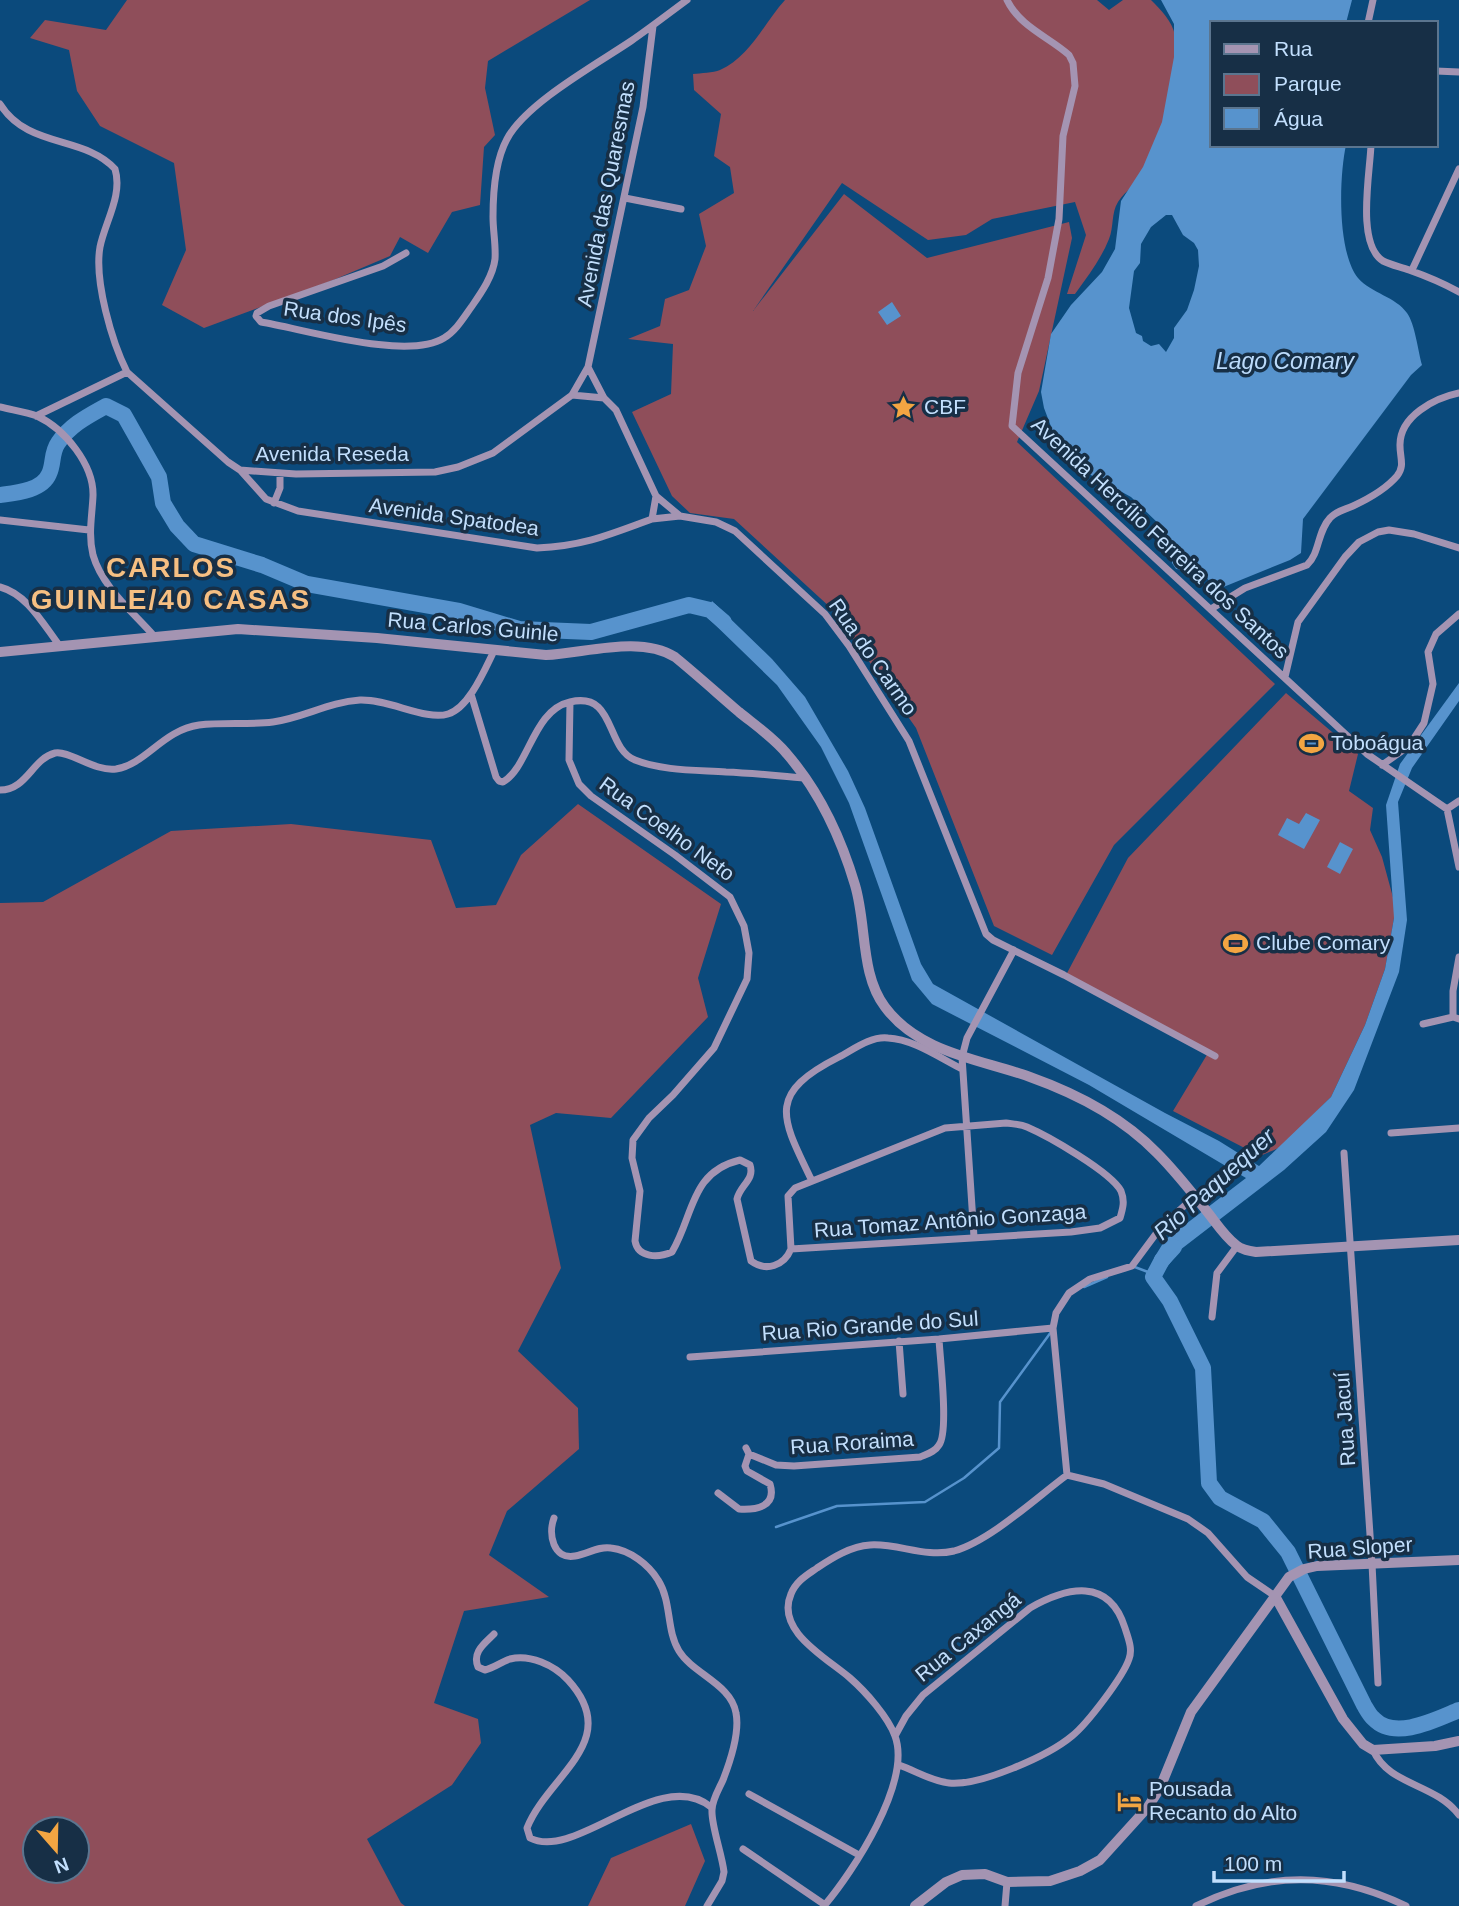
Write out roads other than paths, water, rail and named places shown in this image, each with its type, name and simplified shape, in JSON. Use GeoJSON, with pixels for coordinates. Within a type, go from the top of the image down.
{"type":"FeatureCollection","features":[{"type":"Feature","properties":{"kind":"street"},"geometry":{"type":"LineString","coordinates":[[653,26],[687,0]]}},
{"type":"Feature","properties":{"kind":"street","name":"Avenida Hercílio Ferreira dos Santos"},"geometry":{"type":"LineString","coordinates":[[1007,0],[1023,20],[1069,55],[1075,76],[1063,136],[1059,219],[1048,278],[1018,373],[1012,426],[1382,765],[1447,809]]}},
{"type":"Feature","properties":{"kind":"street"},"geometry":{"type":"LineString","coordinates":[[1370,21],[1373,0]]}},
{"type":"Feature","properties":{"kind":"street","name":"Avenida das Quaresmas"},"geometry":{"type":"LineString","coordinates":[[588,368],[645,95],[653,26]]}},
{"type":"Feature","properties":{"kind":"street","name":"Rua dos Ipês"},"geometry":{"type":"LineString","coordinates":[[406,253],[383,266],[269,306],[259,311],[256,316],[261,322],[363,342],[397,346],[443,340],[478,297],[495,261],[495,177],[506,139],[538,105],[653,26]]}},
{"type":"Feature","properties":{"kind":"street"},"geometry":{"type":"LineString","coordinates":[[1438,71],[1459,72]]}},
{"type":"Feature","properties":{"kind":"street","name":"Avenida Reseda"},"geometry":{"type":"LineString","coordinates":[[0,104],[15,122],[26,129],[100,157],[115,169],[118,187],[100,250],[98,275],[119,356],[127,372],[240,470],[280,473],[435,471],[458,467],[493,453],[572,395],[588,368]]}},
{"type":"Feature","properties":{"kind":"street"},"geometry":{"type":"LineString","coordinates":[[1371,147],[1367,215],[1369,238],[1374,251],[1382,260],[1459,292]]}},
{"type":"Feature","properties":{"kind":"street"},"geometry":{"type":"LineString","coordinates":[[1412,271],[1459,169]]}},
{"type":"Feature","properties":{"kind":"street"},"geometry":{"type":"LineString","coordinates":[[625,198],[681,209]]}},
{"type":"Feature","properties":{"kind":"street"},"geometry":{"type":"LineString","coordinates":[[588,368],[604,398],[616,410],[656,496],[680,516]]}},
{"type":"Feature","properties":{"kind":"street"},"geometry":{"type":"LineString","coordinates":[[36,416],[127,372]]}},
{"type":"Feature","properties":{"kind":"street"},"geometry":{"type":"LineString","coordinates":[[1211,609],[1245,588],[1307,565],[1313,560],[1324,525],[1329,519],[1386,486],[1401,471],[1400,438],[1415,415],[1430,402],[1459,393]]}},
{"type":"Feature","properties":{"kind":"street"},"geometry":{"type":"LineString","coordinates":[[572,395],[604,398]]}},
{"type":"Feature","properties":{"kind":"street"},"geometry":{"type":"LineString","coordinates":[[0,407],[36,416],[58,431],[85,465],[93,497],[89,530],[93,554],[106,583],[154,636]]}},
{"type":"Feature","properties":{"kind":"street","name":"Avenida Spatodea"},"geometry":{"type":"LineString","coordinates":[[240,470],[266,499],[298,511],[537,548],[589,542],[652,519],[680,516]]}},
{"type":"Feature","properties":{"kind":"street"},"geometry":{"type":"LineString","coordinates":[[274,503],[280,488],[280,473]]}},
{"type":"Feature","properties":{"kind":"street"},"geometry":{"type":"LineString","coordinates":[[652,519],[656,496]]}},
{"type":"Feature","properties":{"kind":"street","name":"Rua do Carmo"},"geometry":{"type":"LineString","coordinates":[[680,516],[716,522],[735,531],[785,575],[833,624],[909,741],[986,934],[1215,1056]]}},
{"type":"Feature","properties":{"kind":"street"},"geometry":{"type":"LineString","coordinates":[[0,520],[89,530]]}},
{"type":"Feature","properties":{"kind":"street"},"geometry":{"type":"LineString","coordinates":[[1285,677],[1298,622],[1359,542],[1378,532],[1389,530],[1415,534],[1459,548]]}},
{"type":"Feature","properties":{"kind":"street"},"geometry":{"type":"LineString","coordinates":[[0,587],[10,590],[24,600],[59,645]]}},
{"type":"Feature","properties":{"kind":"street"},"geometry":{"type":"LineString","coordinates":[[1382,765],[1409,746],[1424,723],[1433,684],[1428,652],[1436,634],[1459,614]]}},
{"type":"Feature","properties":{"kind":"street","name":"Rua Carlos Guinle"},"geometry":{"type":"LineString","coordinates":[[0,652],[238,629],[377,638],[547,654],[574,654],[622,646],[659,648],[675,657],[786,752],[806,778],[830,819],[856,886],[863,918],[870,980],[877,996],[892,1016],[921,1038],[962,1056],[1033,1078],[1110,1116],[1147,1142],[1237,1246]]}},
{"type":"Feature","properties":{"kind":"street"},"geometry":{"type":"LineString","coordinates":[[0,790],[19,784],[54,753],[62,753],[98,768],[114,769],[129,765],[180,729],[200,725],[273,722],[337,703],[361,700],[392,703],[438,716],[455,711],[471,694],[494,651]]}},
{"type":"Feature","properties":{"kind":"street"},"geometry":{"type":"LineString","coordinates":[[471,694],[496,777],[503,782],[510,776],[538,728],[560,706],[584,701],[599,706],[619,744],[628,756],[636,760],[687,769],[806,778]]}},
{"type":"Feature","properties":{"kind":"street","name":"Rua Coelho Neto"},"geometry":{"type":"LineString","coordinates":[[570,702],[569,760],[579,784],[591,796],[730,897],[744,926],[749,953],[747,979],[714,1048],[649,1118],[633,1140],[632,1158],[640,1191],[636,1249],[641,1254],[649,1255],[666,1255],[672,1252],[692,1200],[704,1181],[722,1166],[740,1160],[750,1165],[752,1171],[751,1177],[738,1192],[737,1199],[751,1261],[764,1267],[778,1265],[788,1258],[791,1250]]}},
{"type":"Feature","properties":{"kind":"street"},"geometry":{"type":"LineString","coordinates":[[1459,801],[1447,809],[1459,867]]}},
{"type":"Feature","properties":{"kind":"street"},"geometry":{"type":"LineString","coordinates":[[974,1237],[962,1056],[981,1011],[1014,950]]}},
{"type":"Feature","properties":{"kind":"street"},"geometry":{"type":"LineString","coordinates":[[1423,1024],[1456,1018],[1453,991],[1459,957]]}},
{"type":"Feature","properties":{"kind":"street"},"geometry":{"type":"LineString","coordinates":[[812,1181],[790,1134],[785,1115],[791,1091],[807,1074],[869,1041],[881,1038],[898,1039],[919,1047],[962,1069]]}},
{"type":"Feature","properties":{"kind":"street","name":"Rua Tomaz Antônio Gonzaga"},"geometry":{"type":"LineString","coordinates":[[1006,1123],[1020,1124],[1036,1131],[1111,1178],[1119,1189],[1124,1207],[1120,1217],[1100,1228],[1071,1232],[791,1250],[788,1196],[795,1188],[812,1181],[937,1131],[1006,1123]]}},
{"type":"Feature","properties":{"kind":"street"},"geometry":{"type":"LineString","coordinates":[[1391,1133],[1459,1128]]}},
{"type":"Feature","properties":{"kind":"street","name":"Rua Jacuí"},"geometry":{"type":"LineString","coordinates":[[1344,1153],[1378,1683]]}},
{"type":"Feature","properties":{"kind":"street"},"geometry":{"type":"LineString","coordinates":[[1068,1475],[1053,1328],[1056,1313],[1069,1293],[1090,1279],[1132,1266],[1161,1227],[1198,1201]]}},
{"type":"Feature","properties":{"kind":"street"},"geometry":{"type":"LineString","coordinates":[[1212,1317],[1217,1273],[1237,1246],[1256,1252],[1459,1240]]}},
{"type":"Feature","properties":{"kind":"street","name":"Rua Rio Grande do Sul"},"geometry":{"type":"LineString","coordinates":[[690,1357],[1053,1328]]}},
{"type":"Feature","properties":{"kind":"street","name":"Rua Roraima"},"geometry":{"type":"LineString","coordinates":[[718,1493],[739,1509],[760,1508],[770,1501],[773,1495],[770,1484],[747,1471],[745,1466],[748,1451],[776,1465],[794,1466],[920,1457],[931,1453],[939,1446],[944,1430],[939,1339]]}},
{"type":"Feature","properties":{"kind":"street"},"geometry":{"type":"LineString","coordinates":[[899,1341],[903,1394]]}},
{"type":"Feature","properties":{"kind":"street"},"geometry":{"type":"LineString","coordinates":[[1068,1475],[1104,1484],[1188,1519],[1208,1533],[1247,1577],[1275,1596],[1343,1719],[1358,1738],[1373,1750],[1378,1762],[1390,1773],[1439,1795],[1459,1815]]}},
{"type":"Feature","properties":{"kind":"street"},"geometry":{"type":"LineString","coordinates":[[743,1849],[824,1905],[846,1878],[859,1855],[890,1797],[899,1765],[895,1736],[870,1697],[804,1640],[793,1626],[788,1610],[790,1595],[799,1581],[835,1557],[868,1545],[929,1553],[962,1548],[988,1534],[1068,1475]]}},
{"type":"Feature","properties":{"kind":"street"},"geometry":{"type":"LineString","coordinates":[[554,1518],[551,1537],[561,1553],[571,1556],[609,1547],[636,1559],[653,1573],[665,1594],[678,1650],[720,1688],[735,1707],[736,1731],[724,1777],[712,1807],[724,1872],[722,1881],[707,1906]]}},
{"type":"Feature","properties":{"kind":"street","name":"Rua Sloper"},"geometry":{"type":"LineString","coordinates":[[915,1906],[946,1882],[962,1875],[985,1874],[1007,1882],[1050,1881],[1080,1871],[1100,1860],[1138,1819],[1160,1788],[1191,1712],[1289,1577],[1317,1566],[1459,1560]]}},
{"type":"Feature","properties":{"kind":"street","name":"Rua Caxangá"},"geometry":{"type":"LineString","coordinates":[[895,1736],[906,1716],[923,1695],[1030,1608],[1046,1599],[1086,1590],[1110,1600],[1122,1619],[1130,1644],[1130,1658],[1111,1692],[1074,1735],[1015,1767],[965,1783],[933,1780],[899,1765]]}},
{"type":"Feature","properties":{"kind":"street"},"geometry":{"type":"LineString","coordinates":[[494,1634],[477,1653],[478,1667],[485,1671],[517,1658],[551,1665],[576,1689],[588,1719],[586,1741],[536,1811],[527,1828],[530,1838],[541,1841],[563,1839],[655,1800],[690,1797],[712,1807]]}},
{"type":"Feature","properties":{"kind":"street"},"geometry":{"type":"LineString","coordinates":[[1373,1750],[1419,1748],[1459,1741]]}},
{"type":"Feature","properties":{"kind":"street"},"geometry":{"type":"LineString","coordinates":[[749,1794],[859,1855]]}},
{"type":"Feature","properties":{"kind":"street"},"geometry":{"type":"LineString","coordinates":[[1196,1906],[1224,1893],[1263,1883],[1300,1878],[1368,1891],[1406,1906]]}},
{"type":"Feature","properties":{"kind":"street"},"geometry":{"type":"LineString","coordinates":[[1005,1906],[1007,1882]]}},
{"type":"Feature","properties":{"kind":"water","name":"Lago Comary"},"geometry":{"type":"Polygon","coordinates":[[[1161,0],[1352,0],[1347,21],[1210,21],[1210,147],[1346,147],[1341,194],[1343,233],[1351,266],[1363,283],[1397,303],[1407,313],[1422,365],[1411,375],[1303,519],[1301,553],[1221,588],[1209,581],[1203,572],[1176,569],[1172,563],[1174,548],[1161,526],[1131,497],[1089,474],[1058,445],[1041,392],[1051,334],[1071,305],[1102,272],[1115,249],[1121,201],[1143,167],[1162,122],[1174,57],[1174,24],[1161,0]],[[1166,215],[1151,227],[1141,244],[1140,263],[1134,271],[1129,308],[1136,333],[1151,346],[1159,344],[1166,352],[1174,338],[1174,328],[1187,310],[1199,266],[1198,250],[1194,243],[1183,235],[1172,215],[1166,215]]]}},
{"type":"Feature","properties":{"kind":"water"},"geometry":{"type":"Polygon","coordinates":[[[892,302],[901,316],[887,325],[878,312],[892,302]]]}},
{"type":"Feature","properties":{"kind":"water"},"geometry":{"type":"Polygon","coordinates":[[[712,601],[772,659],[805,697],[848,771],[865,808],[921,964],[933,984],[1219,1141],[1259,1166],[1331,1097],[1365,1025],[1385,969],[1394,918],[1386,805],[1400,764],[1459,683],[1459,701],[1412,768],[1398,802],[1407,920],[1399,972],[1354,1090],[1326,1132],[1284,1170],[1180,1250],[1167,1267],[1154,1258],[1165,1240],[1246,1178],[1089,1085],[932,1004],[912,980],[849,803],[821,747],[777,685],[706,616],[712,601]]]}},
{"type":"Feature","properties":{"kind":"water","name":"Toboágua"},"geometry":{"type":"Polygon","coordinates":[[[1310,732],[1321,736],[1312,754],[1302,749],[1310,732]]]}},
{"type":"Feature","properties":{"kind":"water"},"geometry":{"type":"Polygon","coordinates":[[[1306,813],[1320,820],[1304,849],[1278,835],[1287,818],[1299,824],[1306,813]]]}},
{"type":"Feature","properties":{"kind":"water"},"geometry":{"type":"Polygon","coordinates":[[[1340,842],[1353,849],[1340,874],[1327,867],[1340,842]]]}},
{"type":"Feature","properties":{"kind":"waterway"},"geometry":{"type":"LineString","coordinates":[[0,495],[28,490],[46,480],[58,443],[80,421],[106,406],[124,415],[159,477],[163,503],[177,526],[194,544],[262,565],[307,584],[459,611],[519,629],[591,632],[689,605],[710,610],[724,622]]}},
{"type":"Feature","properties":{"kind":"waterway","name":"Rio Paquequer"},"geometry":{"type":"LineString","coordinates":[[1174,1247],[1162,1260],[1153,1277],[1170,1301],[1203,1368],[1209,1483],[1220,1498],[1263,1521],[1288,1552],[1373,1718],[1383,1725],[1404,1728],[1428,1723],[1459,1710]]}},
{"type":"Feature","properties":{"kind":"waterway"},"geometry":{"type":"LineString","coordinates":[[1132,1266],[1148,1272],[1153,1277]]}},
{"type":"Feature","properties":{"kind":"waterway"},"geometry":{"type":"LineString","coordinates":[[1084,1287],[1107,1277]]}},
{"type":"Feature","properties":{"kind":"waterway"},"geometry":{"type":"LineString","coordinates":[[776,1527],[837,1506],[925,1502],[964,1478],[999,1448],[1000,1402],[1051,1332]]}},
{"type":"Feature","properties":{"kind":"place","name":"CBF"},"geometry":{"type":"Point","coordinates":[904,407]}},
{"type":"Feature","properties":{"kind":"place","name":"Toboágua"},"geometry":{"type":"Point","coordinates":[1311,743]}},
{"type":"Feature","properties":{"kind":"place","name":"Clube Comary"},"geometry":{"type":"Point","coordinates":[1236,943]}},
{"type":"Feature","properties":{"kind":"place","name":"Pousada Recanto do Alto"},"geometry":{"type":"Point","coordinates":[1129,1801]}},
{"type":"Feature","properties":{"kind":"district","name":"CARLOS GUINLE/40 CASAS"},"geometry":{"type":"Point","coordinates":[171,583]}}]}
